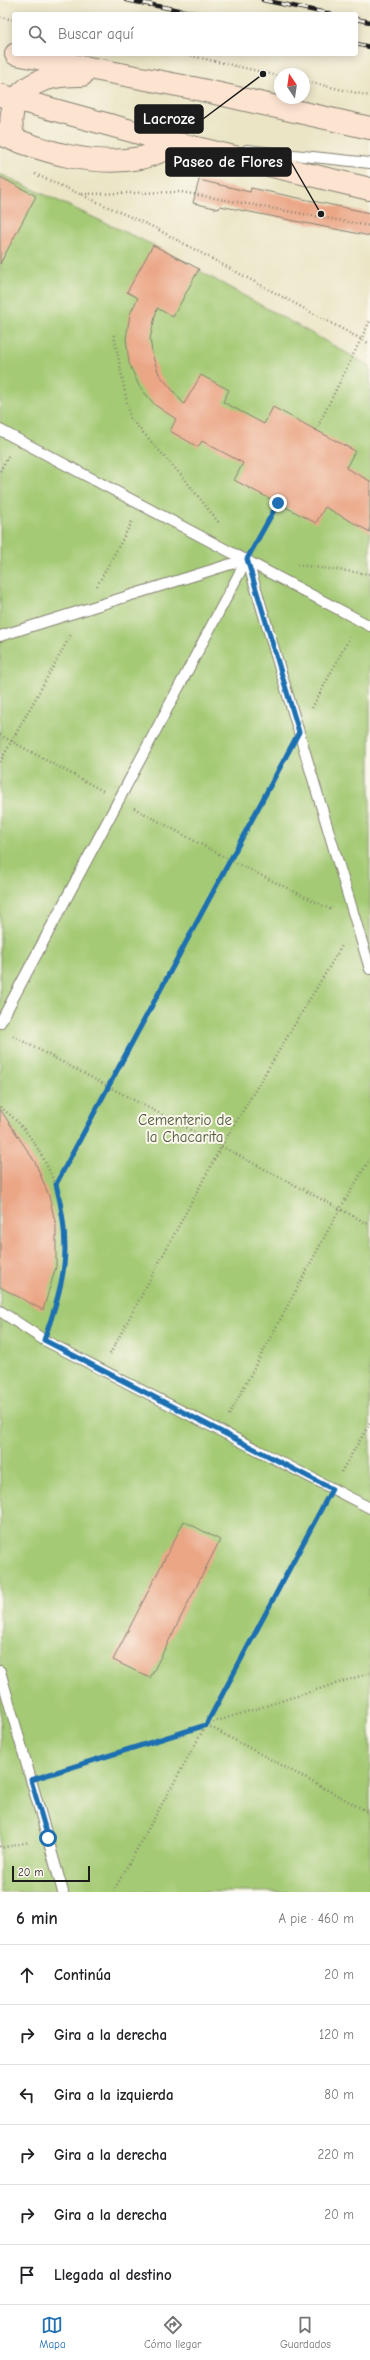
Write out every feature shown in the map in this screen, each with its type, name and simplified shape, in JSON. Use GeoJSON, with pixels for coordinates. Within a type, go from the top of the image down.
{"type":"FeatureCollection","features":[{"type":"Feature","properties":{"kind":"main road"},"geometry":{"type":"LineString","coordinates":[[0,51],[12,53]]}},
{"type":"Feature","properties":{"kind":"main road"},"geometry":{"type":"LineString","coordinates":[[25,56],[201,90],[370,128]]}},
{"type":"Feature","properties":{"kind":"main road"},"geometry":{"type":"LineString","coordinates":[[7,97],[44,79],[65,75],[128,76]]}},
{"type":"Feature","properties":{"kind":"main road"},"geometry":{"type":"LineString","coordinates":[[7,97],[9,113],[7,137],[48,153],[104,161],[142,157],[179,144]]}},
{"type":"Feature","properties":{"kind":"main road"},"geometry":{"type":"LineString","coordinates":[[7,97],[179,144],[370,189]]}},
{"type":"Feature","properties":{"kind":"lane"},"geometry":{"type":"LineString","coordinates":[[179,144],[370,163]]}},
{"type":"Feature","properties":{"kind":"lane"},"geometry":{"type":"LineString","coordinates":[[0,430],[247,559],[370,626]]}},
{"type":"Feature","properties":{"kind":"lane"},"geometry":{"type":"LineString","coordinates":[[0,636],[247,559]]}},
{"type":"Feature","properties":{"kind":"lane"},"geometry":{"type":"LineString","coordinates":[[247,559],[370,969]]}},
{"type":"Feature","properties":{"kind":"lane"},"geometry":{"type":"LineString","coordinates":[[0,1024],[247,559]]}},
{"type":"Feature","properties":{"kind":"lane"},"geometry":{"type":"LineString","coordinates":[[0,1311],[44,1340],[370,1508]]}},
{"type":"Feature","properties":{"kind":"lane"},"geometry":{"type":"LineString","coordinates":[[0,1671],[63,1892]]}},
{"type":"Feature","properties":{"kind":"path"},"geometry":{"type":"LineString","coordinates":[[0,17],[12,20]]}},
{"type":"Feature","properties":{"kind":"path"},"geometry":{"type":"LineString","coordinates":[[192,56],[274,75]]}},
{"type":"Feature","properties":{"kind":"path"},"geometry":{"type":"LineString","coordinates":[[310,82],[370,96]]}},
{"type":"Feature","properties":{"kind":"path"},"geometry":{"type":"LineString","coordinates":[[29,172],[153,227],[370,344]]}},
{"type":"Feature","properties":{"kind":"path"},"geometry":{"type":"LineString","coordinates":[[80,194],[181,192],[370,226]]}},
{"type":"Feature","properties":{"kind":"path"},"geometry":{"type":"LineString","coordinates":[[316,430],[370,321]]}},
{"type":"Feature","properties":{"kind":"path"},"geometry":{"type":"LineString","coordinates":[[114,335],[130,418],[182,476],[224,529]]}},
{"type":"Feature","properties":{"kind":"path"},"geometry":{"type":"LineString","coordinates":[[247,559],[278,503]]}},
{"type":"Feature","properties":{"kind":"path"},"geometry":{"type":"LineString","coordinates":[[293,565],[370,574]]}},
{"type":"Feature","properties":{"kind":"path"},"geometry":{"type":"LineString","coordinates":[[56,1184],[359,620]]}},
{"type":"Feature","properties":{"kind":"path"},"geometry":{"type":"LineString","coordinates":[[0,735],[230,860],[356,922],[221,1147],[102,1370]]}},
{"type":"Feature","properties":{"kind":"path"},"geometry":{"type":"LineString","coordinates":[[7,1032],[339,1210],[370,1225]]}},
{"type":"Feature","properties":{"kind":"path"},"geometry":{"type":"LineString","coordinates":[[0,1107],[16,1118],[28,1134],[56,1184],[64,1217],[67,1251],[63,1280],[44,1340]]}},
{"type":"Feature","properties":{"kind":"path"},"geometry":{"type":"LineString","coordinates":[[221,1431],[339,1210],[370,1159]]}},
{"type":"Feature","properties":{"kind":"path"},"geometry":{"type":"LineString","coordinates":[[113,1892],[206,1725],[332,1489],[370,1423]]}},
{"type":"Feature","properties":{"kind":"path"},"geometry":{"type":"LineString","coordinates":[[31,1780],[370,1673]]}},
{"type":"Feature","properties":{"kind":"path"},"geometry":{"type":"LineString","coordinates":[[206,1725],[370,1812]]}},
{"type":"Feature","properties":{"kind":"path"},"geometry":{"type":"LineString","coordinates":[[0,1846],[1,1848],[48,1838]]}},
{"type":"Feature","properties":{"kind":"green space","name":"Cementerio de la Chacarita"},"geometry":{"type":"Polygon","coordinates":[[[0,174],[153,245],[370,366],[370,1892],[0,1892],[0,174]]]}},
{"type":"Feature","properties":{"kind":"building"},"geometry":{"type":"Polygon","coordinates":[[[0,177],[36,196],[0,264],[0,177]]]}},
{"type":"Feature","properties":{"kind":"building"},"geometry":{"type":"Polygon","coordinates":[[[199,180],[250,192],[251,188],[370,213],[370,236],[220,206],[219,209],[193,203],[199,180]]]}},
{"type":"Feature","properties":{"kind":"building"},"geometry":{"type":"Polygon","coordinates":[[[153,245],[199,269],[173,317],[157,308],[150,339],[153,357],[159,374],[184,404],[201,375],[229,390],[223,402],[264,424],[273,407],[355,451],[346,468],[370,481],[370,532],[325,507],[316,523],[234,480],[243,463],[202,441],[198,447],[170,431],[176,419],[155,405],[139,386],[129,363],[126,338],[130,314],[138,298],[127,292],[153,245]]]}},
{"type":"Feature","properties":{"kind":"building"},"geometry":{"type":"Polygon","coordinates":[[[0,1109],[35,1162],[49,1196],[56,1226],[56,1267],[43,1310],[0,1287],[0,1109]]]}},
{"type":"Feature","properties":{"kind":"building"},"geometry":{"type":"Polygon","coordinates":[[[184,1521],[220,1540],[150,1678],[113,1660],[184,1521]]]}},
{"type":"Feature","properties":{"kind":"railway"},"geometry":{"type":"LineString","coordinates":[[126,0],[189,12]]}},
{"type":"Feature","properties":{"kind":"railway"},"geometry":{"type":"LineString","coordinates":[[263,0],[321,12]]}},
{"type":"Feature","properties":{"kind":"railway"},"geometry":{"type":"LineString","coordinates":[[358,19],[370,22]]}},
{"type":"Feature","properties":{"kind":"railway"},"geometry":{"type":"LineString","coordinates":[[358,44],[370,47]]}},
{"type":"Feature","properties":{"kind":"place","name":"Lacroze"},"geometry":{"type":"Point","coordinates":[263,74]}},
{"type":"Feature","properties":{"kind":"place","name":"Paseo de Flores"},"geometry":{"type":"Point","coordinates":[321,214]}},
{"type":"Feature","properties":{"kind":"route"},"geometry":{"type":"LineString","coordinates":[[48,1838],[31,1780],[206,1725],[332,1489],[44,1340],[56,1307],[63,1280],[67,1251],[64,1217],[56,1184],[299,732],[247,559],[278,503]]}}]}
